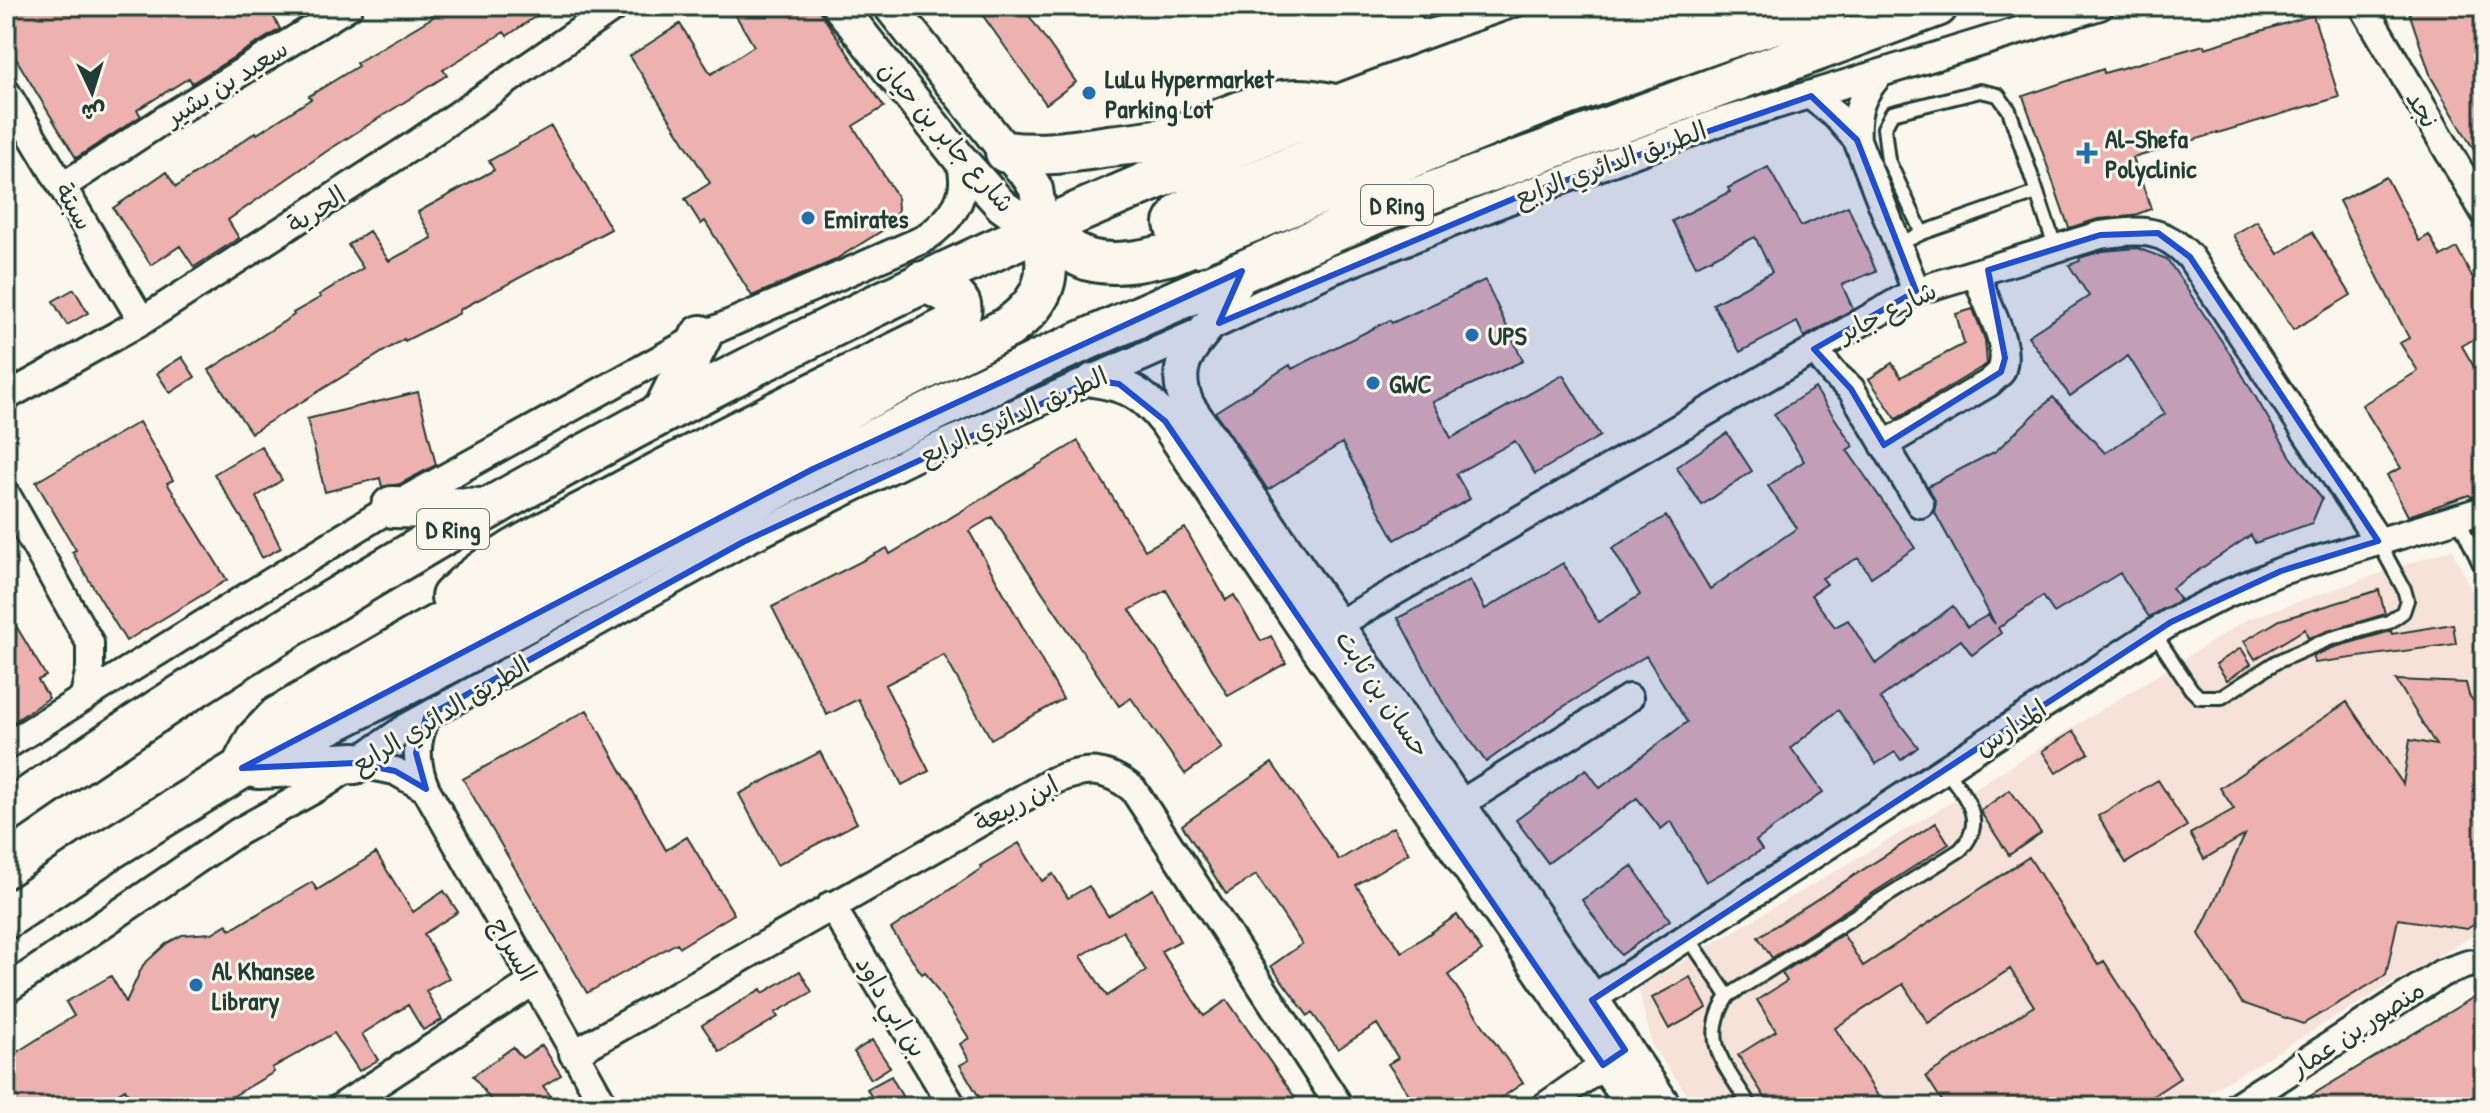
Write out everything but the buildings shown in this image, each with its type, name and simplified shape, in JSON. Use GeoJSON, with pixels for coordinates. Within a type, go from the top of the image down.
{"type":"FeatureCollection","features":[{"type":"Feature","properties":{"kind":"main road"},"geometry":{"type":"LineString","coordinates":[[1513,41],[1532,6]]}},
{"type":"Feature","properties":{"kind":"main road","name":"D Ring"},"geometry":{"type":"LineString","coordinates":[[6,813],[292,625],[487,509],[664,411],[922,282],[1042,228],[1338,106],[1618,6]]}},
{"type":"Feature","properties":{"kind":"main road"},"geometry":{"type":"LineString","coordinates":[[1196,246],[1179,238],[1175,223],[1181,213],[1193,206],[1449,104],[1708,6]]}},
{"type":"Feature","properties":{"kind":"main road"},"geometry":{"type":"LineString","coordinates":[[1042,228],[1073,252],[1090,260],[1146,260],[1196,246],[1545,103],[1828,6]]}},
{"type":"Feature","properties":{"kind":"main road","name":"الطريق الدائري الرابع"},"geometry":{"type":"LineString","coordinates":[[6,918],[105,852],[242,768],[461,657],[813,469],[1040,360],[1376,213],[1937,6]]}},
{"type":"Feature","properties":{"kind":"main road"},"geometry":{"type":"LineString","coordinates":[[1006,152],[1044,155],[1154,141],[1271,101],[1304,99],[1338,106]]}},
{"type":"Feature","properties":{"kind":"main road"},"geometry":{"type":"LineString","coordinates":[[355,763],[242,768],[256,740],[278,717],[421,634],[782,441],[1007,328],[1032,309],[1041,290],[1047,271],[1042,228]]}},
{"type":"Feature","properties":{"kind":"main road"},"geometry":{"type":"LineString","coordinates":[[421,634],[460,589],[497,561],[712,443],[955,323],[960,314],[955,296],[922,282]]}},
{"type":"Feature","properties":{"kind":"main road"},"geometry":{"type":"LineString","coordinates":[[664,411],[701,336]]}},
{"type":"Feature","properties":{"kind":"main road"},"geometry":{"type":"LineString","coordinates":[[392,507],[487,509]]}},
{"type":"Feature","properties":{"kind":"street","name":"سعيد بن بشير"},"geometry":{"type":"LineString","coordinates":[[63,186],[349,6]]}},
{"type":"Feature","properties":{"kind":"street","name":"الحرية"},"geometry":{"type":"LineString","coordinates":[[6,397],[142,321],[414,145],[616,6]]}},
{"type":"Feature","properties":{"kind":"street","name":"شارع جابر بن حيان"},"geometry":{"type":"LineString","coordinates":[[839,6],[959,158],[1002,206],[1024,221],[1042,228],[1036,189],[1028,176],[890,6]]}},
{"type":"Feature","properties":{"kind":"street","name":"الطريق الدائري الرابع"},"geometry":{"type":"LineString","coordinates":[[6,990],[238,832],[326,783],[389,738],[743,542],[926,452],[1093,380],[1333,270],[1520,196],[1717,123],[2100,6]]}},
{"type":"Feature","properties":{"kind":"street","name":"نجد"},"geometry":{"type":"LineString","coordinates":[[2363,6],[2484,212]]}},
{"type":"Feature","properties":{"kind":"street"},"geometry":{"type":"LineString","coordinates":[[1857,140],[1859,104],[1880,74]]}},
{"type":"Feature","properties":{"kind":"street","name":"سبتة"},"geometry":{"type":"LineString","coordinates":[[6,92],[142,321]]}},
{"type":"Feature","properties":{"kind":"street"},"geometry":{"type":"LineString","coordinates":[[1811,96],[1836,116],[1857,140],[1910,239],[1916,291]]}},
{"type":"Feature","properties":{"kind":"street"},"geometry":{"type":"LineString","coordinates":[[6,746],[392,507],[701,336],[924,239],[944,225],[956,210],[963,189],[964,172],[959,158]]}},
{"type":"Feature","properties":{"kind":"street","name":"شارع جابر"},"geometry":{"type":"LineString","coordinates":[[1304,628],[1337,625],[1916,291],[2100,235],[2131,231],[2158,233],[2179,245],[2190,257],[2378,541]]}},
{"type":"Feature","properties":{"kind":"street","name":"حسان بن ثابت"},"geometry":{"type":"LineString","coordinates":[[1242,271],[1232,292],[1182,364],[1182,392],[1188,406],[1460,804],[1614,1058],[1634,1107]]}},
{"type":"Feature","properties":{"kind":"street"},"geometry":{"type":"LineString","coordinates":[[1884,445],[1989,383],[2001,372],[2004,350],[1983,272]]}},
{"type":"Feature","properties":{"kind":"street"},"geometry":{"type":"LineString","coordinates":[[1823,344],[1846,365],[1851,389],[1920,504]]}},
{"type":"Feature","properties":{"kind":"street","name":"حسان بن ثابت"},"geometry":{"type":"LineString","coordinates":[[1093,380],[1119,384],[1153,405],[1428,806],[1581,1006]]}},
{"type":"Feature","properties":{"kind":"street"},"geometry":{"type":"LineString","coordinates":[[6,494],[90,643],[90,668],[84,696]]}},
{"type":"Feature","properties":{"kind":"street","name":"المدارس"},"geometry":{"type":"LineString","coordinates":[[1581,1006],[2171,622],[2281,571],[2484,510]]}},
{"type":"Feature","properties":{"kind":"street"},"geometry":{"type":"LineString","coordinates":[[90,643],[114,656],[140,662]]}},
{"type":"Feature","properties":{"kind":"street"},"geometry":{"type":"LineString","coordinates":[[1428,806],[1446,808],[1460,804],[1629,698]]}},
{"type":"Feature","properties":{"kind":"street","name":"السراج"},"geometry":{"type":"LineString","coordinates":[[426,717],[416,753],[426,789],[605,1107]]}},
{"type":"Feature","properties":{"kind":"street"},"geometry":{"type":"LineString","coordinates":[[355,763],[395,771],[426,789]]}},
{"type":"Feature","properties":{"kind":"street","name":"ابن ربيعة"},"geometry":{"type":"LineString","coordinates":[[573,1054],[1055,780],[1077,772],[1099,771],[1118,777],[1133,789],[1340,1107]]}},
{"type":"Feature","properties":{"kind":"street","name":"بن ابي داود"},"geometry":{"type":"LineString","coordinates":[[831,905],[953,1107]]}},
{"type":"Feature","properties":{"kind":"street","name":"منصور بن عمار"},"geometry":{"type":"LineString","coordinates":[[2235,1107],[2442,973],[2484,962]]}},
{"type":"Feature","properties":{"kind":"street"},"geometry":{"type":"LineString","coordinates":[[341,1107],[533,982]]}},
{"type":"Feature","properties":{"kind":"street"},"geometry":{"type":"LineString","coordinates":[[1544,1107],[1614,1058]]}},
{"type":"Feature","properties":{"kind":"street","name":"حسان بن ثابت"},"geometry":{"type":"LineString","coordinates":[[1614,1058],[1665,1107]]}},
{"type":"Feature","properties":{"kind":"lane"},"geometry":{"type":"LineString","coordinates":[[1427,11],[1447,6]]}},
{"type":"Feature","properties":{"kind":"lane"},"geometry":{"type":"LineString","coordinates":[[2036,193],[1910,239],[1888,160],[1884,128],[1892,113],[1980,91],[1998,95],[2009,110],[2056,249]]}},
{"type":"Feature","properties":{"kind":"lane"},"geometry":{"type":"LineString","coordinates":[[2458,518],[2484,573]]}},
{"type":"Feature","properties":{"kind":"lane"},"geometry":{"type":"LineString","coordinates":[[2154,633],[2199,697],[2222,697],[2276,662],[2329,639],[2389,622],[2403,612],[2407,600],[2404,589],[2378,541]]}},
{"type":"Feature","properties":{"kind":"lane"},"geometry":{"type":"LineString","coordinates":[[1751,1107],[1719,1057],[1714,1042],[1714,1025],[1719,1009],[1728,996],[1968,843],[1973,813],[1945,769]]}},
{"type":"Feature","properties":{"kind":"lane"},"geometry":{"type":"LineString","coordinates":[[1688,937],[1728,996]]}},
{"type":"Feature","properties":{"kind":"highlighted area"},"geometry":{"type":"Polygon","coordinates":[[[1811,96],[1857,140],[1916,291],[1814,349],[1851,389],[1884,445],[2001,372],[2005,358],[1988,270],[2100,235],[2158,233],[2190,257],[2378,541],[2281,571],[2171,622],[1592,1000],[1625,1050],[1603,1065],[1165,421],[1119,384],[1093,380],[743,542],[426,717],[416,753],[426,789],[395,771],[355,763],[242,768],[813,469],[1242,271],[1219,323],[1520,196],[1811,96]]]}},
{"type":"Feature","properties":{"kind":"shaded area"},"geometry":{"type":"Polygon","coordinates":[[[2452,549],[2484,616],[2484,929],[2184,1107],[1697,1107],[1653,1048],[1638,988],[1964,795],[2248,619],[2452,549]]]}},
{"type":"Feature","properties":{"kind":"place","name":"LuLu Hypermarket Parking Lot"},"geometry":{"type":"Point","coordinates":[1089,93]}},
{"type":"Feature","properties":{"kind":"place","name":"Al-Shefa Polyclinic"},"geometry":{"type":"Point","coordinates":[2087,153]}},
{"type":"Feature","properties":{"kind":"place","name":"Emirates"},"geometry":{"type":"Point","coordinates":[808,218]}},
{"type":"Feature","properties":{"kind":"place","name":"UPS"},"geometry":{"type":"Point","coordinates":[1472,335]}},
{"type":"Feature","properties":{"kind":"place","name":"GWC"},"geometry":{"type":"Point","coordinates":[1373,383]}},
{"type":"Feature","properties":{"kind":"place","name":"Al Khansee Library"},"geometry":{"type":"Point","coordinates":[196,985]}}]}
